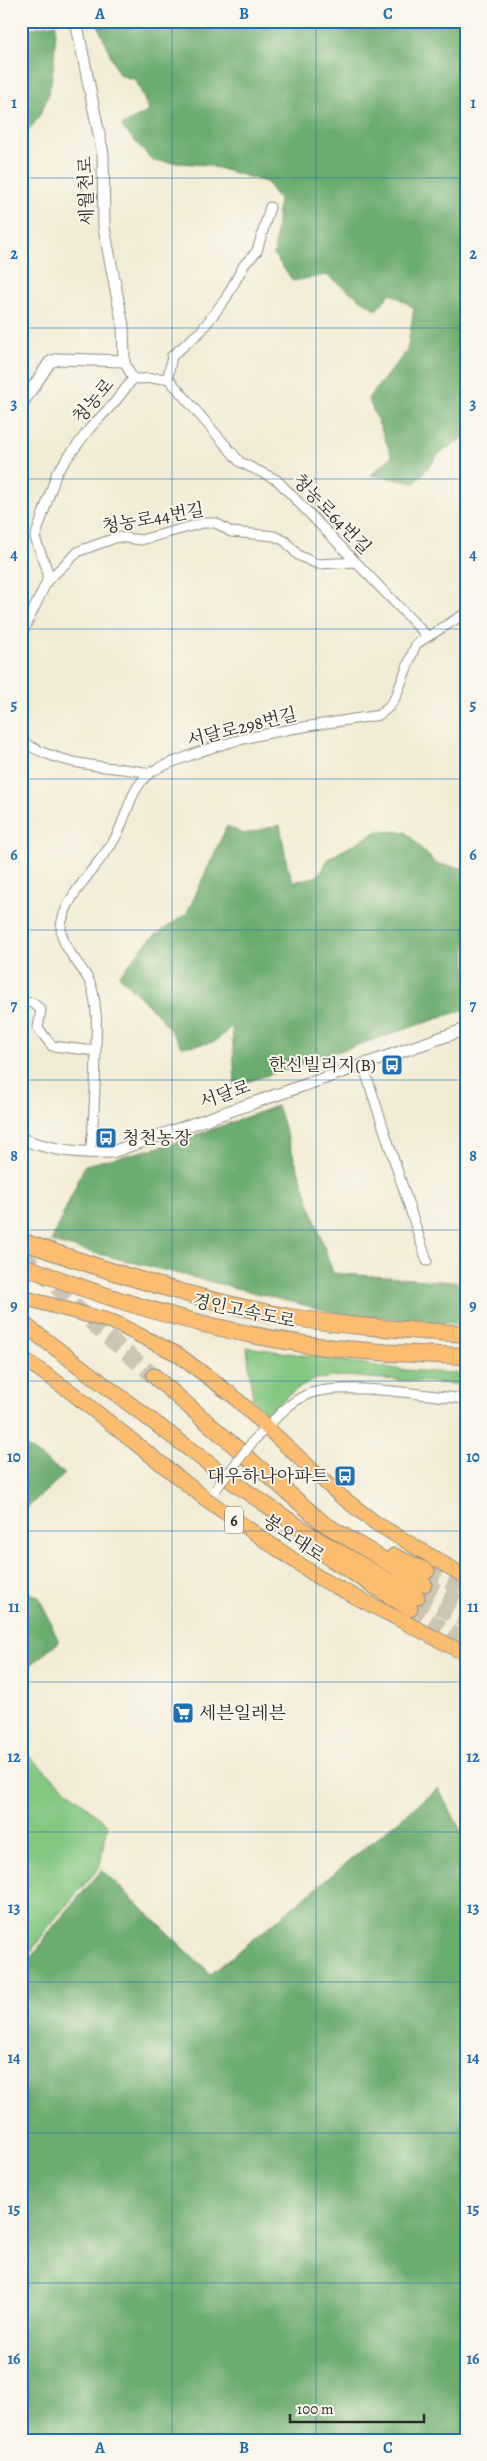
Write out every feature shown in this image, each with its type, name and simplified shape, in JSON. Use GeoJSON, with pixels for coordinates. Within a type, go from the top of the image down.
{"type":"FeatureCollection","features":[{"type":"Feature","properties":{"kind":"highway","name":"경인고속도로"},"geometry":{"type":"LineString","coordinates":[[21,1241],[153,1284],[285,1316],[366,1327],[466,1334]]}},
{"type":"Feature","properties":{"kind":"highway","name":"경인고속도로"},"geometry":{"type":"LineString","coordinates":[[21,1265],[143,1308],[216,1327],[303,1344],[395,1353],[466,1356]]}},
{"type":"Feature","properties":{"kind":"highway","name":"봉오대로"},"geometry":{"type":"LineString","coordinates":[[25,1325],[237,1485],[317,1540],[419,1590],[323,1523],[154,1376]]}},
{"type":"Feature","properties":{"kind":"main road"},"geometry":{"type":"LineString","coordinates":[[21,1297],[93,1316],[147,1337],[177,1354],[232,1395],[338,1494],[377,1524],[466,1576]]}},
{"type":"Feature","properties":{"kind":"main road","name":"봉오대로"},"geometry":{"type":"LineString","coordinates":[[21,1357],[211,1495],[321,1579],[466,1654]]}},
{"type":"Feature","properties":{"kind":"street","name":"세월천로"},"geometry":{"type":"LineString","coordinates":[[76,21],[103,154],[104,228],[123,326],[124,361],[132,379]]}},
{"type":"Feature","properties":{"kind":"street"},"geometry":{"type":"LineString","coordinates":[[168,378],[172,356],[201,331],[226,298],[244,265],[257,251],[270,207]]}},
{"type":"Feature","properties":{"kind":"street"},"geometry":{"type":"LineString","coordinates":[[21,405],[50,362],[59,359],[124,361]]}},
{"type":"Feature","properties":{"kind":"street","name":"청농로"},"geometry":{"type":"LineString","coordinates":[[47,581],[47,569],[35,538],[57,472],[90,428],[114,403],[132,379],[168,378]]}},
{"type":"Feature","properties":{"kind":"street","name":"청농로64번길"},"geometry":{"type":"LineString","coordinates":[[168,378],[240,462],[277,480],[428,636]]}},
{"type":"Feature","properties":{"kind":"street","name":"청농로44번길"},"geometry":{"type":"LineString","coordinates":[[47,581],[79,551],[102,542],[118,537],[141,540],[203,523],[216,523],[231,532],[274,536],[285,541],[298,556],[317,564],[356,562]]}},
{"type":"Feature","properties":{"kind":"street"},"geometry":{"type":"LineString","coordinates":[[21,636],[47,581]]}},
{"type":"Feature","properties":{"kind":"street","name":"서달로298번길"},"geometry":{"type":"LineString","coordinates":[[90,1153],[96,1106],[97,1010],[93,989],[66,944],[61,929],[64,914],[84,879],[112,845],[134,791],[150,773],[204,749],[278,732],[379,715],[389,707],[396,696],[416,644],[466,613]]}},
{"type":"Feature","properties":{"kind":"street"},"geometry":{"type":"LineString","coordinates":[[21,742],[49,755],[91,766],[117,767],[150,773]]}},
{"type":"Feature","properties":{"kind":"street"},"geometry":{"type":"LineString","coordinates":[[21,1002],[33,1003],[41,1010],[38,1028],[52,1046],[96,1052]]}},
{"type":"Feature","properties":{"kind":"street","name":"서달로"},"geometry":{"type":"LineString","coordinates":[[21,1139],[52,1150],[90,1153],[112,1152],[466,1029]]}},
{"type":"Feature","properties":{"kind":"street"},"geometry":{"type":"LineString","coordinates":[[363,1065],[427,1261]]}},
{"type":"Feature","properties":{"kind":"street"},"geometry":{"type":"LineString","coordinates":[[211,1495],[254,1440],[288,1408],[306,1395],[341,1388],[466,1399]]}},
{"type":"Feature","properties":{"kind":"green space"},"geometry":{"type":"Polygon","coordinates":[[[96,21],[466,21],[466,436],[439,454],[415,483],[371,475],[392,456],[368,398],[407,351],[414,308],[391,293],[376,310],[326,275],[293,281],[274,255],[279,199],[266,182],[207,165],[153,161],[121,126],[149,111],[136,80],[119,75],[96,21]]]}},
{"type":"Feature","properties":{"kind":"green space"},"geometry":{"type":"Polygon","coordinates":[[[56,24],[51,85],[41,114],[21,136],[21,30],[56,24]]]}},
{"type":"Feature","properties":{"kind":"green space"},"geometry":{"type":"Polygon","coordinates":[[[280,825],[287,865],[294,882],[318,876],[329,858],[378,831],[406,832],[436,864],[466,868],[466,1009],[235,1086],[232,1026],[215,1042],[182,1047],[163,1020],[119,976],[149,940],[187,913],[227,826],[244,834],[280,825]]]}},
{"type":"Feature","properties":{"kind":"green space"},"geometry":{"type":"Polygon","coordinates":[[[277,1106],[333,1273],[466,1283],[466,1325],[336,1313],[51,1242],[85,1165],[168,1145],[277,1106]]]}},
{"type":"Feature","properties":{"kind":"green space"},"geometry":{"type":"Polygon","coordinates":[[[247,1347],[405,1370],[466,1374],[466,1385],[344,1376],[316,1379],[297,1389],[266,1413],[253,1399],[247,1347]]]}},
{"type":"Feature","properties":{"kind":"green space"},"geometry":{"type":"Polygon","coordinates":[[[21,1443],[65,1474],[21,1513],[21,1443]]]}},
{"type":"Feature","properties":{"kind":"green space"},"geometry":{"type":"Polygon","coordinates":[[[21,1589],[39,1597],[59,1642],[21,1673],[21,1589]]]}},
{"type":"Feature","properties":{"kind":"green space"},"geometry":{"type":"Polygon","coordinates":[[[26,1754],[108,1825],[99,1868],[51,1923],[21,1966],[21,1761],[26,1754]]]}},
{"type":"Feature","properties":{"kind":"green space"},"geometry":{"type":"Polygon","coordinates":[[[438,1788],[466,1840],[466,2440],[21,2440],[21,1973],[53,1927],[102,1870],[211,1974],[438,1788]]]}},
{"type":"Feature","properties":{"kind":"tunnel"},"geometry":{"type":"LineString","coordinates":[[21,1255],[44,1274],[98,1329],[154,1376]]}},
{"type":"Feature","properties":{"kind":"tunnel"},"geometry":{"type":"LineString","coordinates":[[427,1571],[466,1590]]}},
{"type":"Feature","properties":{"kind":"tunnel"},"geometry":{"type":"LineString","coordinates":[[424,1584],[466,1605]]}},
{"type":"Feature","properties":{"kind":"tunnel"},"geometry":{"type":"LineString","coordinates":[[417,1597],[466,1621]]}},
{"type":"Feature","properties":{"kind":"tunnel"},"geometry":{"type":"LineString","coordinates":[[410,1609],[466,1641]]}},
{"type":"Feature","properties":{"kind":"place","name":"한신빌리지(B)"},"geometry":{"type":"Point","coordinates":[392,1065]}},
{"type":"Feature","properties":{"kind":"place","name":"청천농장"},"geometry":{"type":"Point","coordinates":[106,1138]}},
{"type":"Feature","properties":{"kind":"place","name":"대우하나아파트"},"geometry":{"type":"Point","coordinates":[345,1476]}},
{"type":"Feature","properties":{"kind":"place","name":"세븐일레븐"},"geometry":{"type":"Point","coordinates":[183,1713]}}]}
